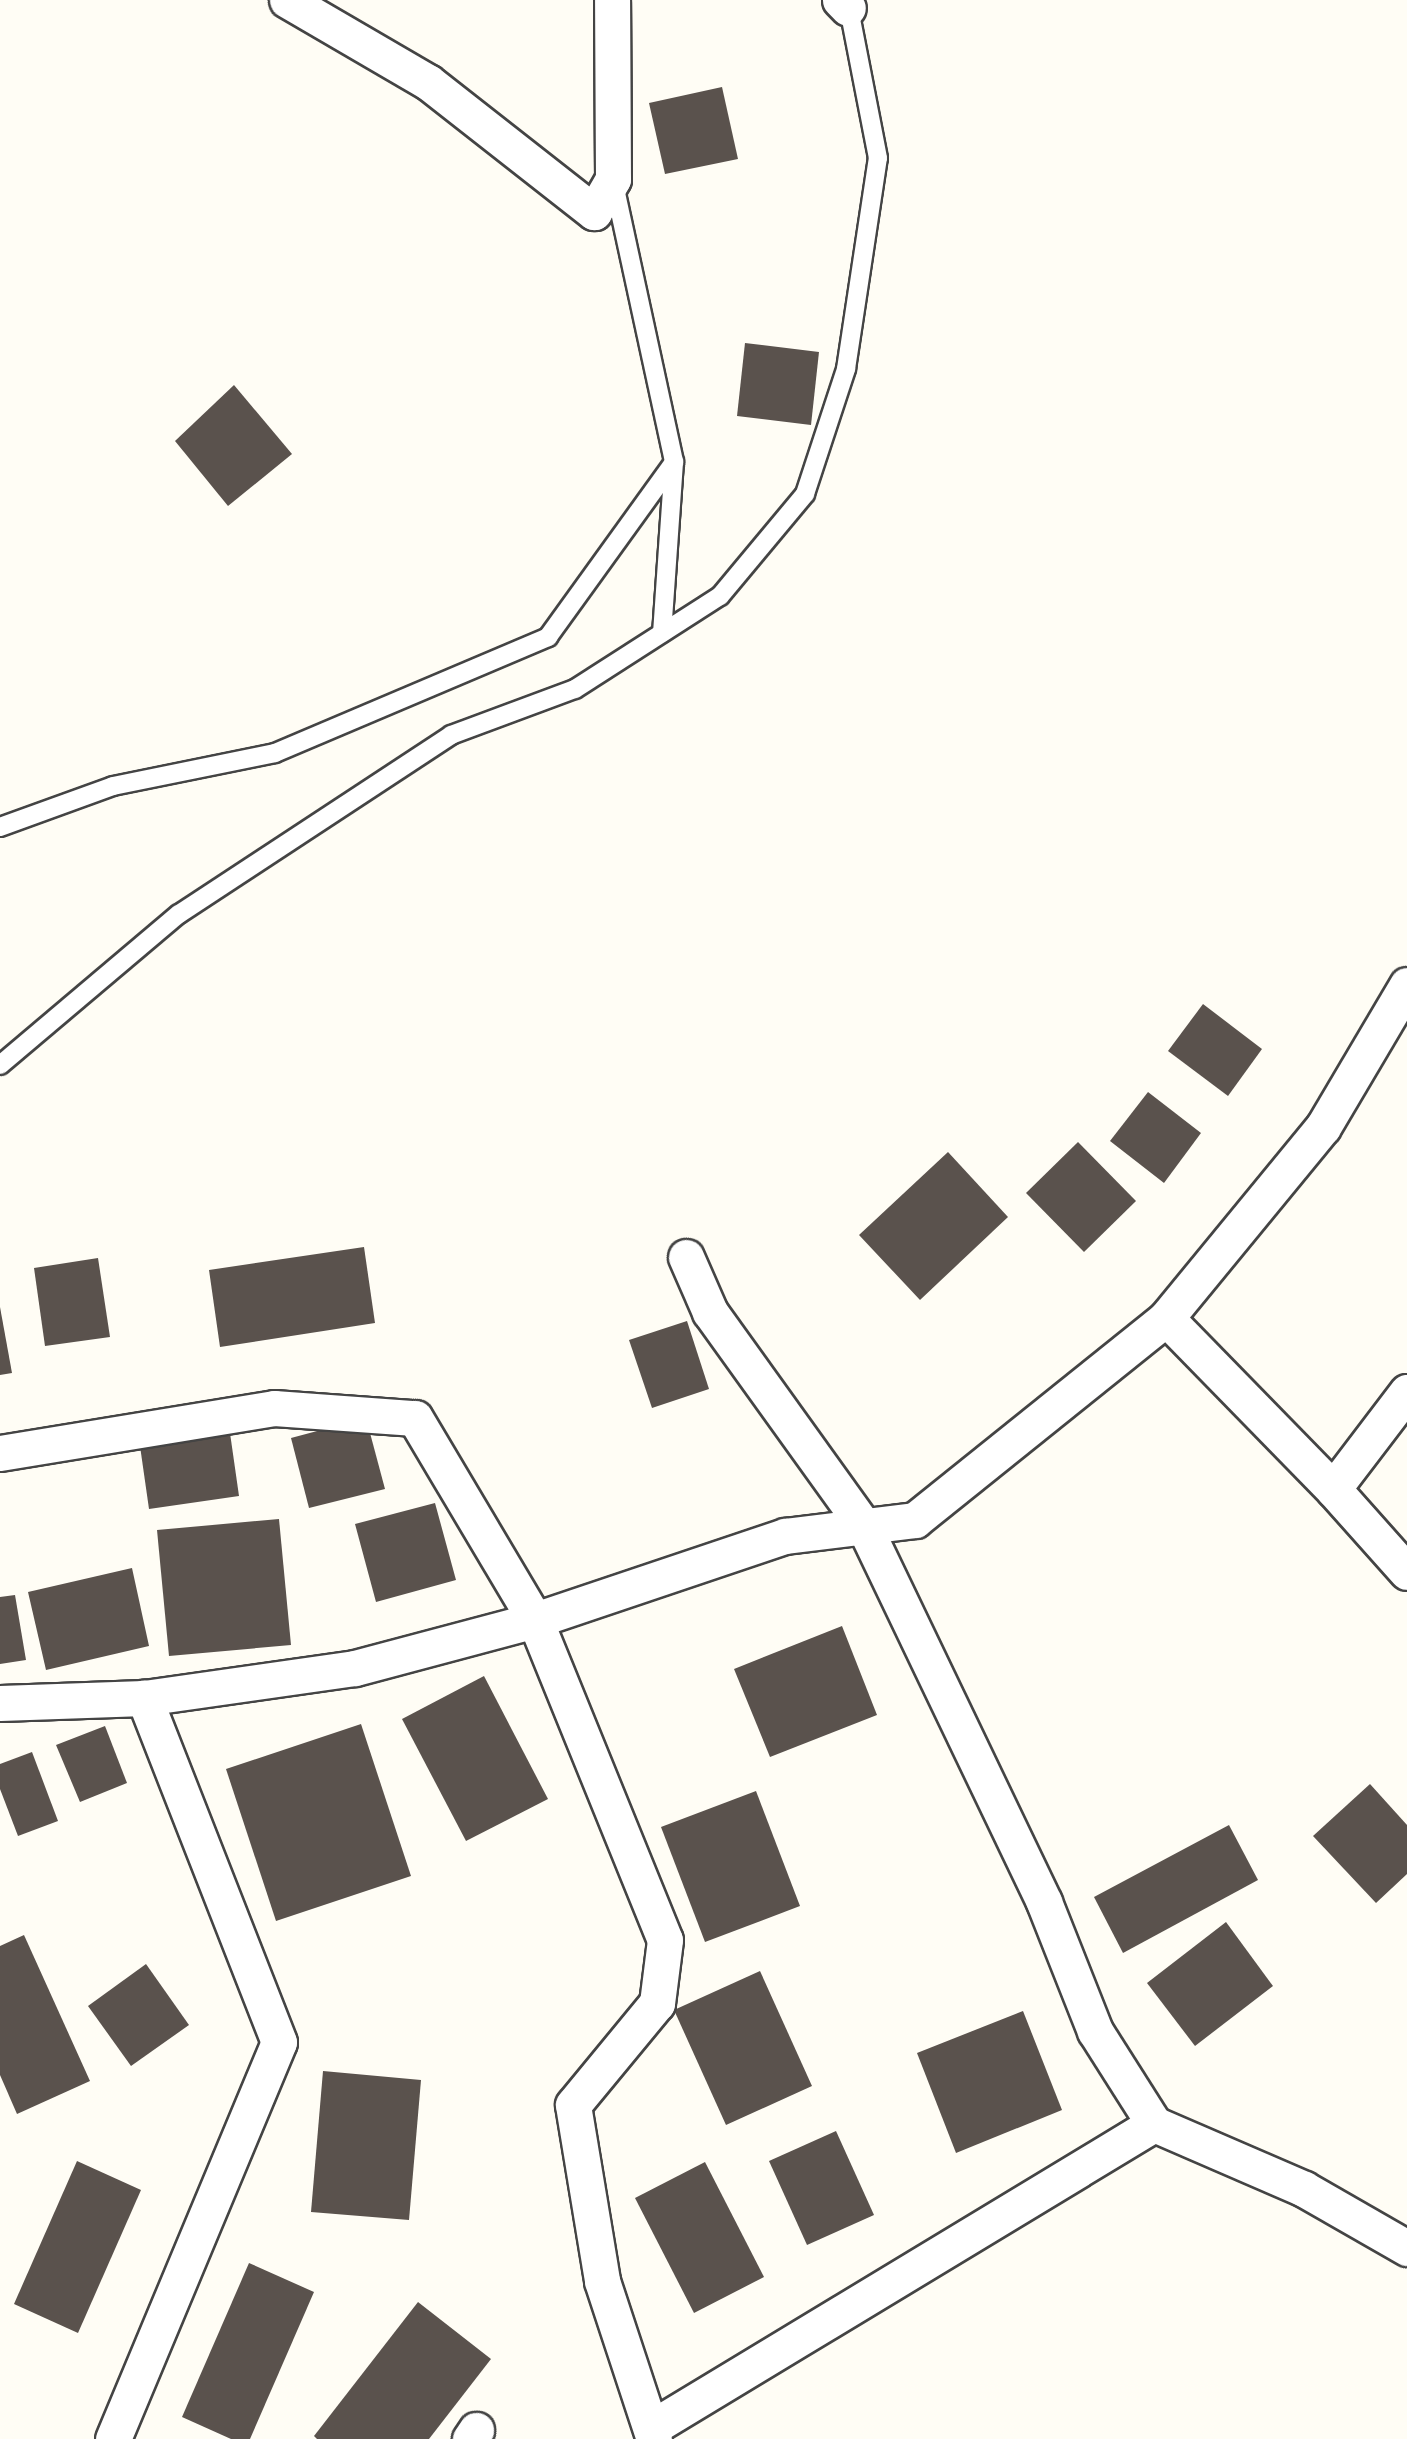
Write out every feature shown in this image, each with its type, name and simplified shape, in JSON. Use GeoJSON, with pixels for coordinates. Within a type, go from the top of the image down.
{"type":"FeatureCollection","features":[{"type":"Feature","properties":{"kind":"street"},"geometry":{"type":"LineString","coordinates":[[287,0],[428,82],[594,212],[613,179],[612,0]]}},
{"type":"Feature","properties":{"kind":"street"},"geometry":{"type":"LineString","coordinates":[[0,1704],[144,1698],[355,1668],[535,1620],[784,1536],[915,1520],[1166,1318],[1323,1128],[1407,985]]}},
{"type":"Feature","properties":{"kind":"street"},"geometry":{"type":"LineString","coordinates":[[686,1257],[710,1312],[864,1526],[1044,1902],[1095,2031],[1154,2124],[1304,2189],[1407,2248]]}},
{"type":"Feature","properties":{"kind":"street"},"geometry":{"type":"LineString","coordinates":[[1166,1318],[1333,1489],[1407,1572]]}},
{"type":"Feature","properties":{"kind":"street"},"geometry":{"type":"LineString","coordinates":[[1333,1489],[1407,1392]]}},
{"type":"Feature","properties":{"kind":"street"},"geometry":{"type":"LineString","coordinates":[[0,1453],[274,1408],[415,1418],[535,1620],[665,1940],[657,2002],[573,2105],[602,2281],[653,2434],[1154,2124]]}},
{"type":"Feature","properties":{"kind":"street"},"geometry":{"type":"LineString","coordinates":[[112,2439],[279,2042],[144,1698]]}},
{"type":"Feature","properties":{"kind":"lane"},"geometry":{"type":"LineString","coordinates":[[0,1064],[178,914],[451,735],[576,689],[720,596],[805,494],[846,369],[878,158],[845,3]]}},
{"type":"Feature","properties":{"kind":"lane"},"geometry":{"type":"LineString","coordinates":[[613,179],[674,462],[662,633]]}},
{"type":"Feature","properties":{"kind":"lane"},"geometry":{"type":"LineString","coordinates":[[0,828],[113,786],[275,753],[548,637],[674,462]]}},
{"type":"Feature","properties":{"kind":"building"},"geometry":{"type":"Polygon","coordinates":[[[722,87],[738,159],[665,174],[649,103],[722,87]]]}},
{"type":"Feature","properties":{"kind":"building"},"geometry":{"type":"Polygon","coordinates":[[[745,343],[819,352],[811,425],[737,416],[745,343]]]}},
{"type":"Feature","properties":{"kind":"building"},"geometry":{"type":"Polygon","coordinates":[[[234,385],[292,454],[228,506],[175,441],[234,385]]]}},
{"type":"Feature","properties":{"kind":"building"},"geometry":{"type":"Polygon","coordinates":[[[1203,1004],[1262,1049],[1228,1096],[1168,1051],[1203,1004]]]}},
{"type":"Feature","properties":{"kind":"building"},"geometry":{"type":"Polygon","coordinates":[[[1148,1092],[1201,1133],[1164,1183],[1110,1141],[1148,1092]]]}},
{"type":"Feature","properties":{"kind":"building"},"geometry":{"type":"Polygon","coordinates":[[[1078,1142],[1136,1201],[1084,1252],[1026,1193],[1078,1142]]]}},
{"type":"Feature","properties":{"kind":"building"},"geometry":{"type":"Polygon","coordinates":[[[948,1152],[1008,1217],[920,1300],[859,1235],[948,1152]]]}},
{"type":"Feature","properties":{"kind":"building"},"geometry":{"type":"Polygon","coordinates":[[[364,1247],[375,1323],[220,1347],[209,1270],[364,1247]]]}},
{"type":"Feature","properties":{"kind":"building"},"geometry":{"type":"Polygon","coordinates":[[[98,1258],[110,1337],[45,1346],[34,1268],[98,1258]]]}},
{"type":"Feature","properties":{"kind":"building"},"geometry":{"type":"Polygon","coordinates":[[[0,1307],[12,1373],[0,1375],[0,1307]]]}},
{"type":"Feature","properties":{"kind":"building"},"geometry":{"type":"Polygon","coordinates":[[[687,1321],[709,1389],[652,1408],[629,1340],[687,1321]]]}},
{"type":"Feature","properties":{"kind":"building"},"geometry":{"type":"Polygon","coordinates":[[[366,1418],[385,1489],[309,1508],[291,1438],[366,1418]]]}},
{"type":"Feature","properties":{"kind":"building"},"geometry":{"type":"Polygon","coordinates":[[[230,1433],[239,1496],[149,1509],[140,1446],[230,1433]]]}},
{"type":"Feature","properties":{"kind":"building"},"geometry":{"type":"Polygon","coordinates":[[[435,1503],[456,1580],[376,1602],[355,1524],[435,1503]]]}},
{"type":"Feature","properties":{"kind":"building"},"geometry":{"type":"Polygon","coordinates":[[[279,1519],[291,1645],[169,1656],[157,1530],[279,1519]]]}},
{"type":"Feature","properties":{"kind":"building"},"geometry":{"type":"Polygon","coordinates":[[[132,1568],[149,1646],[46,1670],[28,1592],[132,1568]]]}},
{"type":"Feature","properties":{"kind":"building"},"geometry":{"type":"Polygon","coordinates":[[[15,1595],[26,1660],[0,1664],[0,1597],[15,1595]]]}},
{"type":"Feature","properties":{"kind":"building"},"geometry":{"type":"Polygon","coordinates":[[[842,1626],[877,1715],[770,1757],[734,1669],[842,1626]]]}},
{"type":"Feature","properties":{"kind":"building"},"geometry":{"type":"Polygon","coordinates":[[[484,1676],[548,1799],[466,1841],[402,1719],[484,1676]]]}},
{"type":"Feature","properties":{"kind":"building"},"geometry":{"type":"Polygon","coordinates":[[[361,1724],[411,1876],[276,1921],[226,1769],[361,1724]]]}},
{"type":"Feature","properties":{"kind":"building"},"geometry":{"type":"Polygon","coordinates":[[[105,1726],[127,1783],[80,1802],[56,1745],[105,1726]]]}},
{"type":"Feature","properties":{"kind":"building"},"geometry":{"type":"Polygon","coordinates":[[[32,1752],[58,1821],[18,1836],[0,1789],[0,1764],[32,1752]]]}},
{"type":"Feature","properties":{"kind":"building"},"geometry":{"type":"Polygon","coordinates":[[[1370,1784],[1407,1825],[1407,1874],[1376,1903],[1313,1836],[1370,1784]]]}},
{"type":"Feature","properties":{"kind":"building"},"geometry":{"type":"Polygon","coordinates":[[[756,1791],[800,1906],[705,1942],[661,1827],[756,1791]]]}},
{"type":"Feature","properties":{"kind":"building"},"geometry":{"type":"Polygon","coordinates":[[[1229,1825],[1258,1880],[1123,1953],[1094,1897],[1229,1825]]]}},
{"type":"Feature","properties":{"kind":"building"},"geometry":{"type":"Polygon","coordinates":[[[1226,1922],[1273,1986],[1195,2046],[1147,1983],[1226,1922]]]}},
{"type":"Feature","properties":{"kind":"building"},"geometry":{"type":"Polygon","coordinates":[[[24,1935],[90,2081],[17,2114],[0,2075],[0,1946],[24,1935]]]}},
{"type":"Feature","properties":{"kind":"building"},"geometry":{"type":"Polygon","coordinates":[[[146,1964],[189,2025],[131,2066],[88,2006],[146,1964]]]}},
{"type":"Feature","properties":{"kind":"building"},"geometry":{"type":"Polygon","coordinates":[[[760,1971],[812,2086],[726,2125],[674,2010],[760,1971]]]}},
{"type":"Feature","properties":{"kind":"building"},"geometry":{"type":"Polygon","coordinates":[[[1023,2011],[1062,2110],[956,2153],[917,2053],[1023,2011]]]}},
{"type":"Feature","properties":{"kind":"building"},"geometry":{"type":"Polygon","coordinates":[[[323,2071],[421,2080],[409,2220],[311,2212],[323,2071]]]}},
{"type":"Feature","properties":{"kind":"building"},"geometry":{"type":"Polygon","coordinates":[[[836,2131],[874,2215],[807,2245],[769,2161],[836,2131]]]}},
{"type":"Feature","properties":{"kind":"building"},"geometry":{"type":"Polygon","coordinates":[[[77,2161],[141,2190],[78,2333],[14,2304],[77,2161]]]}},
{"type":"Feature","properties":{"kind":"building"},"geometry":{"type":"Polygon","coordinates":[[[705,2162],[764,2277],[694,2313],[635,2198],[705,2162]]]}},
{"type":"Feature","properties":{"kind":"building"},"geometry":{"type":"Polygon","coordinates":[[[249,2263],[314,2292],[250,2439],[231,2439],[182,2417],[249,2263]]]}},
{"type":"Feature","properties":{"kind":"building"},"geometry":{"type":"Polygon","coordinates":[[[418,2302],[491,2359],[429,2439],[317,2439],[314,2436],[418,2302]]]}}]}
